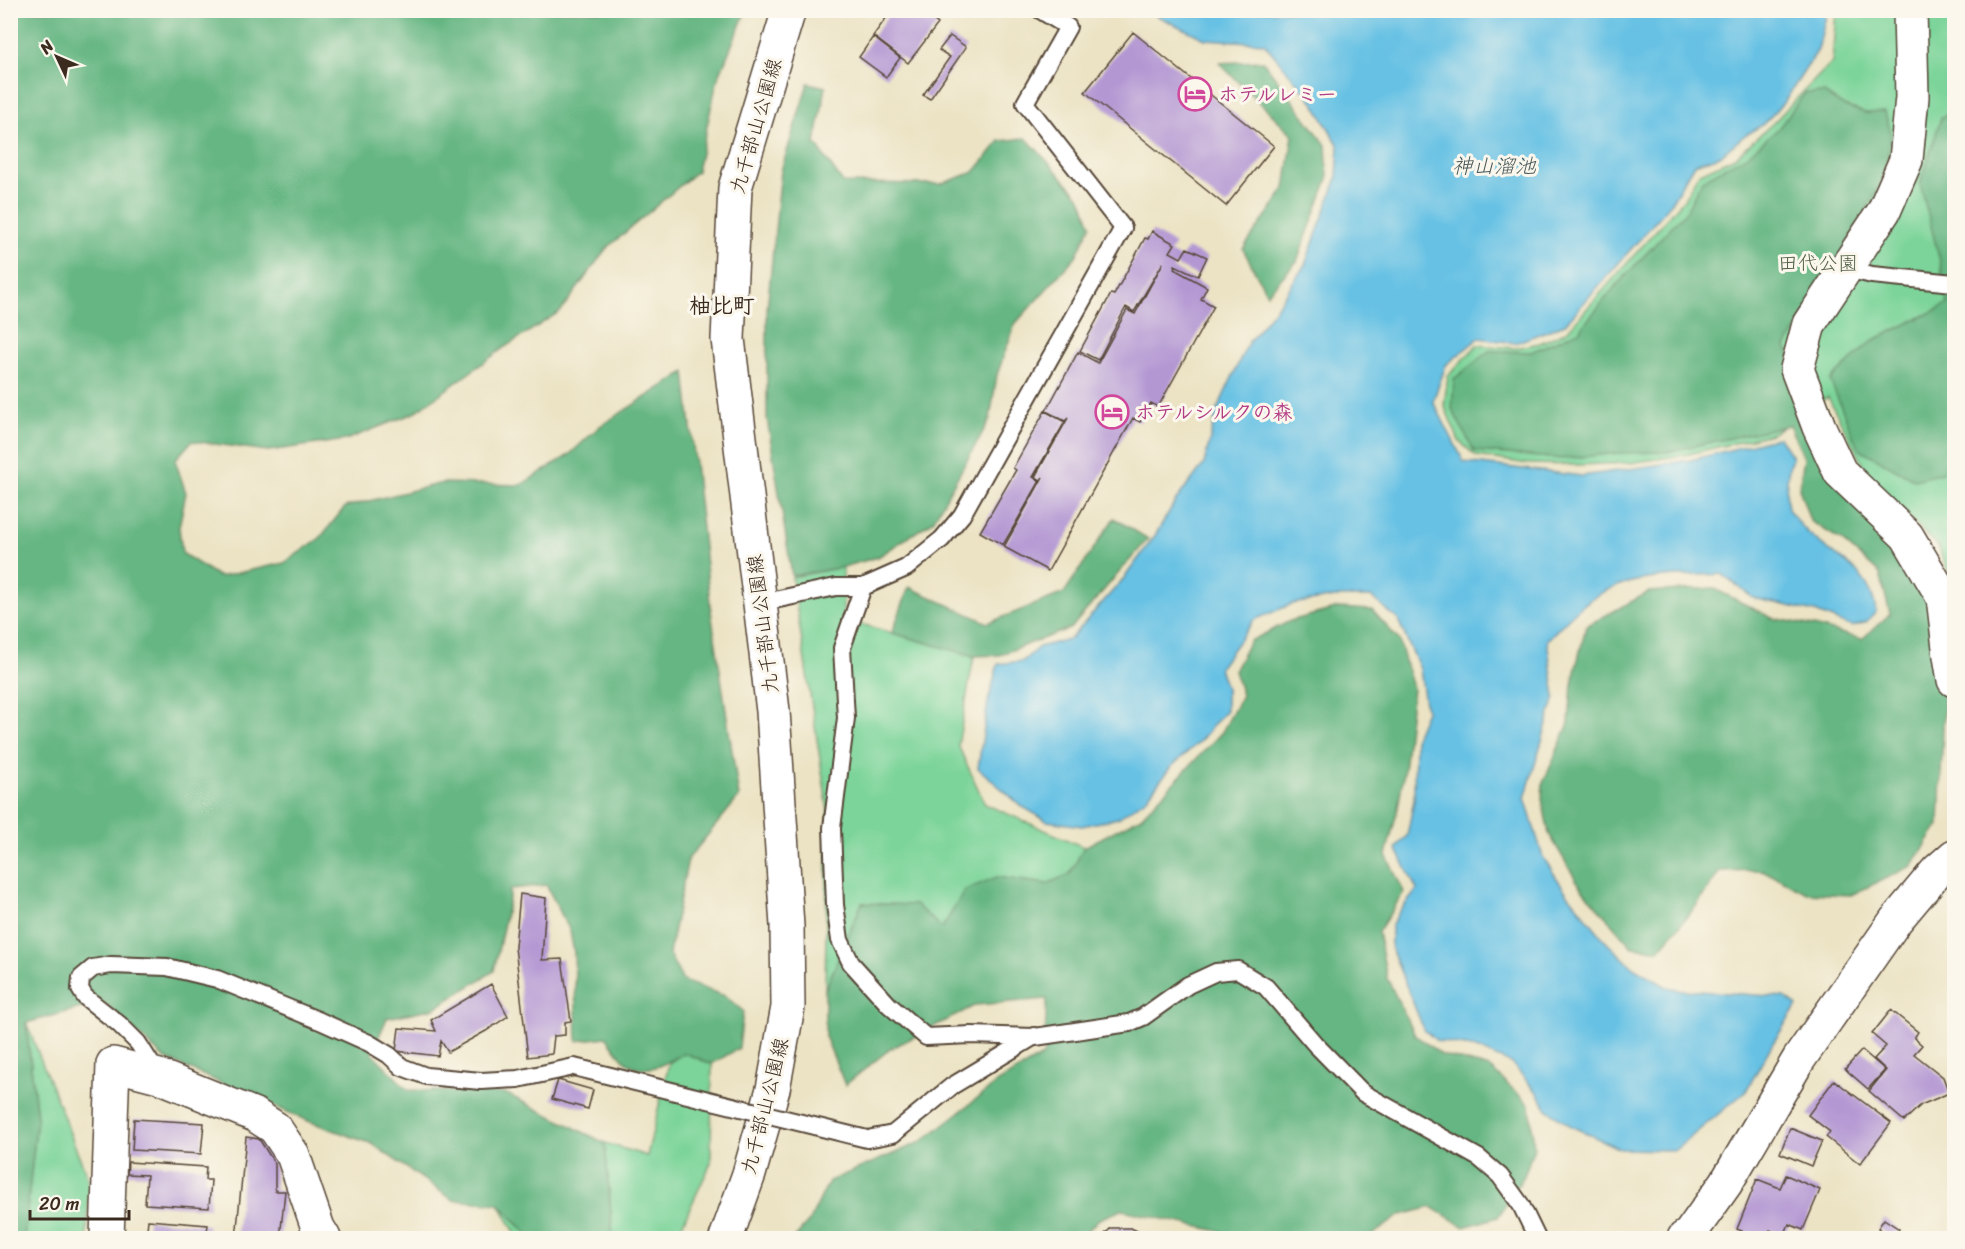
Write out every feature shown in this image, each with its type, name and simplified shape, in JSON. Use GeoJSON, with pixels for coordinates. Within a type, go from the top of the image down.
{"type":"FeatureCollection","features":[{"type":"Feature","properties":{"kind":"street","name":"九千部山公園線"},"geometry":{"type":"LineString","coordinates":[[726,1239],[749,1174],[773,1089],[788,1007],[787,926],[775,735],[728,339],[735,188],[789,10]]}},
{"type":"Feature","properties":{"kind":"street"},"geometry":{"type":"LineString","coordinates":[[1910,10],[1912,97],[1906,160],[1884,211],[1844,268],[1809,324],[1797,369],[1819,427],[1840,472],[1907,536],[1943,597],[1954,680]]}},
{"type":"Feature","properties":{"kind":"street"},"geometry":{"type":"LineString","coordinates":[[1684,1239],[1726,1183],[1799,1059],[1896,920],[1937,871],[1954,856]]}},
{"type":"Feature","properties":{"kind":"street"},"geometry":{"type":"LineString","coordinates":[[107,1239],[113,1065],[159,1076],[255,1115],[276,1128],[293,1155],[318,1228],[324,1239]]}},
{"type":"Feature","properties":{"kind":"lane"},"geometry":{"type":"LineString","coordinates":[[760,603],[836,587],[863,587],[906,568],[942,539],[962,515],[1123,228],[1024,103],[1068,27],[1040,10]]}},
{"type":"Feature","properties":{"kind":"lane"},"geometry":{"type":"LineString","coordinates":[[1844,268],[1872,275],[1954,283]]}},
{"type":"Feature","properties":{"kind":"lane"},"geometry":{"type":"LineString","coordinates":[[863,587],[842,648],[846,718],[832,828],[835,905],[840,940],[851,963],[889,1005],[926,1037],[1037,1035],[1129,1023],[1143,1017],[1188,985],[1216,972],[1238,970],[1266,987],[1315,1044],[1363,1093],[1479,1158],[1500,1176],[1521,1204],[1537,1239]]}},
{"type":"Feature","properties":{"kind":"lane"},"geometry":{"type":"LineString","coordinates":[[159,1076],[138,1043],[119,1024],[85,997],[80,989],[81,978],[93,968],[111,965],[167,967],[217,979],[359,1039],[388,1055],[402,1067],[426,1076],[481,1081],[518,1079],[574,1067],[867,1139],[893,1134],[952,1086],[1037,1035]]}},
{"type":"Feature","properties":{"kind":"green space"},"geometry":{"type":"Polygon","coordinates":[[[10,11],[746,11],[717,81],[697,171],[606,249],[561,311],[505,347],[414,413],[346,440],[268,451],[192,441],[175,460],[186,493],[179,527],[182,553],[219,577],[284,563],[320,538],[345,507],[442,483],[521,485],[569,455],[600,426],[685,372],[711,611],[739,797],[688,859],[669,954],[683,981],[725,996],[743,1011],[739,1048],[712,1064],[684,1053],[659,1066],[645,1069],[628,1063],[606,1037],[577,1041],[574,953],[570,931],[546,885],[511,889],[494,971],[435,1008],[387,1018],[372,1053],[408,1090],[505,1093],[605,1143],[613,1238],[531,1238],[499,1204],[453,1200],[372,1144],[308,1121],[164,1058],[103,1002],[26,1023],[37,1118],[24,1238],[11,1238],[10,11]]]}},
{"type":"Feature","properties":{"kind":"green space","name":"田代公園"},"geometry":{"type":"Polygon","coordinates":[[[1836,11],[1954,11],[1954,585],[1937,545],[1871,481],[1828,397],[1771,434],[1685,455],[1630,463],[1577,465],[1527,464],[1476,456],[1459,441],[1444,405],[1448,376],[1477,345],[1515,348],[1540,343],[1567,331],[1684,199],[1698,174],[1735,157],[1773,123],[1832,62],[1836,11]]]}},
{"type":"Feature","properties":{"kind":"green space"},"geometry":{"type":"Polygon","coordinates":[[[1263,61],[1326,145],[1328,179],[1297,261],[1267,294],[1243,249],[1285,189],[1293,135],[1219,63],[1263,61]]]}},
{"type":"Feature","properties":{"kind":"green space"},"geometry":{"type":"Polygon","coordinates":[[[808,83],[826,87],[815,143],[843,183],[941,184],[974,172],[1000,141],[1026,138],[1081,198],[1091,225],[1076,256],[1015,324],[997,375],[990,419],[933,521],[878,557],[843,567],[792,576],[767,418],[767,309],[781,171],[808,83]]]}},
{"type":"Feature","properties":{"kind":"green space"},"geometry":{"type":"Polygon","coordinates":[[[1805,93],[1824,93],[1844,106],[1866,113],[1885,112],[1891,133],[1885,177],[1786,347],[1893,544],[1932,600],[1938,678],[1944,704],[1939,825],[1912,866],[1851,895],[1807,893],[1762,870],[1720,871],[1696,906],[1659,950],[1632,947],[1581,888],[1549,834],[1542,799],[1543,783],[1569,723],[1572,684],[1586,626],[1649,592],[1713,588],[1772,618],[1862,639],[1890,614],[1880,574],[1841,540],[1810,521],[1799,488],[1804,458],[1789,425],[1667,452],[1619,453],[1562,459],[1474,451],[1452,409],[1454,379],[1489,351],[1531,352],[1579,331],[1613,289],[1687,210],[1702,180],[1746,156],[1778,129],[1805,93]]]}},
{"type":"Feature","properties":{"kind":"green space"},"geometry":{"type":"Polygon","coordinates":[[[1954,109],[1954,470],[1915,480],[1858,448],[1830,380],[1872,341],[1948,304],[1940,261],[1920,184],[1941,118],[1954,109]]]}},
{"type":"Feature","properties":{"kind":"green space"},"geometry":{"type":"Polygon","coordinates":[[[1114,518],[1148,539],[1071,628],[999,655],[974,656],[892,633],[909,587],[988,623],[1064,593],[1114,518]]]}},
{"type":"Feature","properties":{"kind":"green space"},"geometry":{"type":"Polygon","coordinates":[[[843,567],[843,619],[974,656],[958,745],[985,804],[1084,847],[1070,874],[1047,884],[997,877],[942,928],[862,903],[825,990],[828,811],[792,577],[843,567]]]}},
{"type":"Feature","properties":{"kind":"green space"},"geometry":{"type":"Polygon","coordinates":[[[1338,608],[1372,610],[1399,640],[1413,688],[1404,771],[1398,808],[1386,855],[1404,892],[1378,932],[1387,978],[1415,1035],[1442,1055],[1490,1068],[1530,1105],[1534,1148],[1524,1176],[1498,1217],[1464,1227],[1432,1207],[1401,1215],[1368,1238],[1250,1238],[1122,1210],[1099,1219],[1080,1238],[991,1238],[980,1232],[972,1238],[794,1238],[810,1220],[829,1181],[921,1142],[998,1082],[1044,1055],[1047,999],[976,1005],[890,1049],[845,1085],[825,1036],[825,990],[862,903],[916,905],[942,928],[965,890],[997,877],[1047,884],[1070,874],[1084,847],[1141,817],[1222,732],[1242,695],[1234,671],[1250,641],[1290,621],[1338,608]]]}},
{"type":"Feature","properties":{"kind":"green space"},"geometry":{"type":"Polygon","coordinates":[[[26,1022],[89,1181],[87,1238],[24,1238],[37,1118],[26,1022]]]}},
{"type":"Feature","properties":{"kind":"green space"},"geometry":{"type":"Polygon","coordinates":[[[684,1053],[712,1064],[711,1163],[676,1238],[613,1238],[605,1143],[647,1156],[669,1063],[684,1053]]]}},
{"type":"Feature","properties":{"kind":"green space"},"geometry":{"type":"Polygon","coordinates":[[[499,1204],[531,1238],[518,1238],[499,1204]]]}},
{"type":"Feature","properties":{"kind":"water","name":"神山溜池"},"geometry":{"type":"Polygon","coordinates":[[[1147,11],[1827,11],[1818,50],[1784,102],[1764,124],[1745,135],[1720,156],[1694,164],[1669,206],[1565,324],[1515,343],[1479,338],[1446,365],[1433,401],[1464,462],[1582,476],[1691,460],[1779,437],[1792,457],[1786,489],[1789,510],[1810,534],[1856,571],[1866,582],[1872,596],[1876,612],[1866,622],[1852,627],[1815,612],[1753,598],[1722,574],[1648,579],[1620,585],[1598,595],[1575,612],[1547,640],[1555,697],[1525,798],[1543,857],[1564,889],[1607,943],[1633,967],[1670,989],[1785,997],[1797,1006],[1746,1091],[1675,1150],[1620,1149],[1571,1126],[1547,1109],[1536,1091],[1512,1064],[1476,1048],[1437,1041],[1424,1030],[1391,948],[1391,927],[1399,912],[1417,890],[1396,848],[1407,836],[1414,800],[1415,737],[1426,711],[1420,669],[1398,620],[1371,597],[1335,597],[1292,604],[1254,620],[1219,668],[1226,688],[1226,710],[1201,740],[1170,768],[1147,798],[1118,818],[1082,826],[1047,821],[1021,806],[978,768],[988,702],[998,664],[1023,661],[1039,647],[1070,639],[1125,577],[1156,534],[1176,500],[1204,464],[1217,410],[1248,343],[1276,308],[1305,265],[1337,178],[1339,146],[1313,102],[1264,43],[1205,39],[1147,11]]]}},
{"type":"Feature","properties":{"kind":"building"},"geometry":{"type":"Polygon","coordinates":[[[892,10],[920,10],[938,24],[908,63],[873,36],[892,10]]]}},
{"type":"Feature","properties":{"kind":"building"},"geometry":{"type":"Polygon","coordinates":[[[1133,32],[1274,146],[1226,206],[1085,92],[1133,32]]]}},
{"type":"Feature","properties":{"kind":"building"},"geometry":{"type":"Polygon","coordinates":[[[950,36],[966,47],[930,99],[923,95],[950,57],[939,50],[950,36]]]}},
{"type":"Feature","properties":{"kind":"building"},"geometry":{"type":"Polygon","coordinates":[[[873,37],[900,58],[886,77],[859,57],[873,37]]]}},
{"type":"Feature","properties":{"kind":"building"},"geometry":{"type":"Polygon","coordinates":[[[1152,231],[1175,244],[1170,252],[1181,258],[1187,248],[1207,257],[1198,276],[1175,265],[1174,269],[1207,287],[1201,299],[1214,306],[1158,407],[1151,403],[1140,422],[1133,418],[1048,571],[1004,547],[1043,477],[1041,480],[1035,477],[1068,418],[1065,421],[1046,411],[1078,352],[1098,363],[1127,310],[1135,314],[1163,263],[1134,312],[1126,307],[1098,360],[1080,351],[1111,294],[1114,295],[1145,238],[1148,239],[1152,231]]]}},
{"type":"Feature","properties":{"kind":"building"},"geometry":{"type":"Polygon","coordinates":[[[1045,411],[1065,422],[1033,477],[1040,481],[1003,545],[980,532],[1016,470],[1013,468],[1045,411]]]}},
{"type":"Feature","properties":{"kind":"building"},"geometry":{"type":"Polygon","coordinates":[[[520,894],[546,898],[542,960],[562,959],[571,1021],[565,1022],[565,1035],[554,1036],[552,1054],[528,1057],[515,947],[520,894]]]}},
{"type":"Feature","properties":{"kind":"building"},"geometry":{"type":"Polygon","coordinates":[[[491,984],[508,1016],[448,1052],[441,1041],[438,1056],[396,1051],[399,1028],[436,1031],[431,1020],[491,984]]]}},
{"type":"Feature","properties":{"kind":"building"},"geometry":{"type":"Polygon","coordinates":[[[1891,1010],[1918,1032],[1914,1038],[1922,1045],[1914,1054],[1943,1077],[1949,1093],[1921,1105],[1904,1121],[1869,1091],[1886,1070],[1874,1059],[1886,1046],[1872,1034],[1891,1010]]]}},
{"type":"Feature","properties":{"kind":"building"},"geometry":{"type":"Polygon","coordinates":[[[1862,1050],[1885,1070],[1868,1089],[1845,1069],[1862,1050]]]}},
{"type":"Feature","properties":{"kind":"building"},"geometry":{"type":"Polygon","coordinates":[[[558,1080],[593,1090],[588,1109],[552,1099],[558,1080]]]}},
{"type":"Feature","properties":{"kind":"building"},"geometry":{"type":"Polygon","coordinates":[[[1834,1080],[1891,1123],[1860,1164],[1826,1137],[1830,1132],[1808,1115],[1834,1080]]]}},
{"type":"Feature","properties":{"kind":"building"},"geometry":{"type":"Polygon","coordinates":[[[134,1119],[204,1123],[201,1154],[132,1150],[134,1119]]]}},
{"type":"Feature","properties":{"kind":"building"},"geometry":{"type":"Polygon","coordinates":[[[1790,1128],[1822,1141],[1811,1166],[1780,1153],[1790,1128]]]}},
{"type":"Feature","properties":{"kind":"building"},"geometry":{"type":"Polygon","coordinates":[[[246,1137],[259,1139],[275,1164],[275,1191],[285,1191],[280,1238],[236,1238],[246,1137]]]}},
{"type":"Feature","properties":{"kind":"building"},"geometry":{"type":"Polygon","coordinates":[[[128,1162],[206,1167],[205,1180],[211,1180],[209,1208],[145,1204],[147,1175],[127,1174],[128,1162]]]}},
{"type":"Feature","properties":{"kind":"building"},"geometry":{"type":"Polygon","coordinates":[[[1786,1175],[1820,1190],[1803,1230],[1789,1224],[1784,1236],[1770,1230],[1766,1238],[1759,1238],[1737,1229],[1757,1179],[1780,1188],[1786,1175]]]}},
{"type":"Feature","properties":{"kind":"building"},"geometry":{"type":"Polygon","coordinates":[[[1884,1219],[1899,1229],[1893,1238],[1878,1228],[1884,1219]]]}},
{"type":"Feature","properties":{"kind":"building"},"geometry":{"type":"Polygon","coordinates":[[[148,1220],[208,1225],[206,1238],[146,1238],[148,1220]]]}},
{"type":"Feature","properties":{"kind":"building"},"geometry":{"type":"Polygon","coordinates":[[[1111,1228],[1131,1228],[1152,1238],[1101,1238],[1111,1228]]]}},
{"type":"Feature","properties":{"kind":"place","name":"ホテルレミー"},"geometry":{"type":"Point","coordinates":[1195,94]}},
{"type":"Feature","properties":{"kind":"place","name":"ホテルシルクの森"},"geometry":{"type":"Point","coordinates":[1112,412]}},
{"type":"Feature","properties":{"kind":"district","name":"柚比町"},"geometry":{"type":"Point","coordinates":[722,305]}}]}
